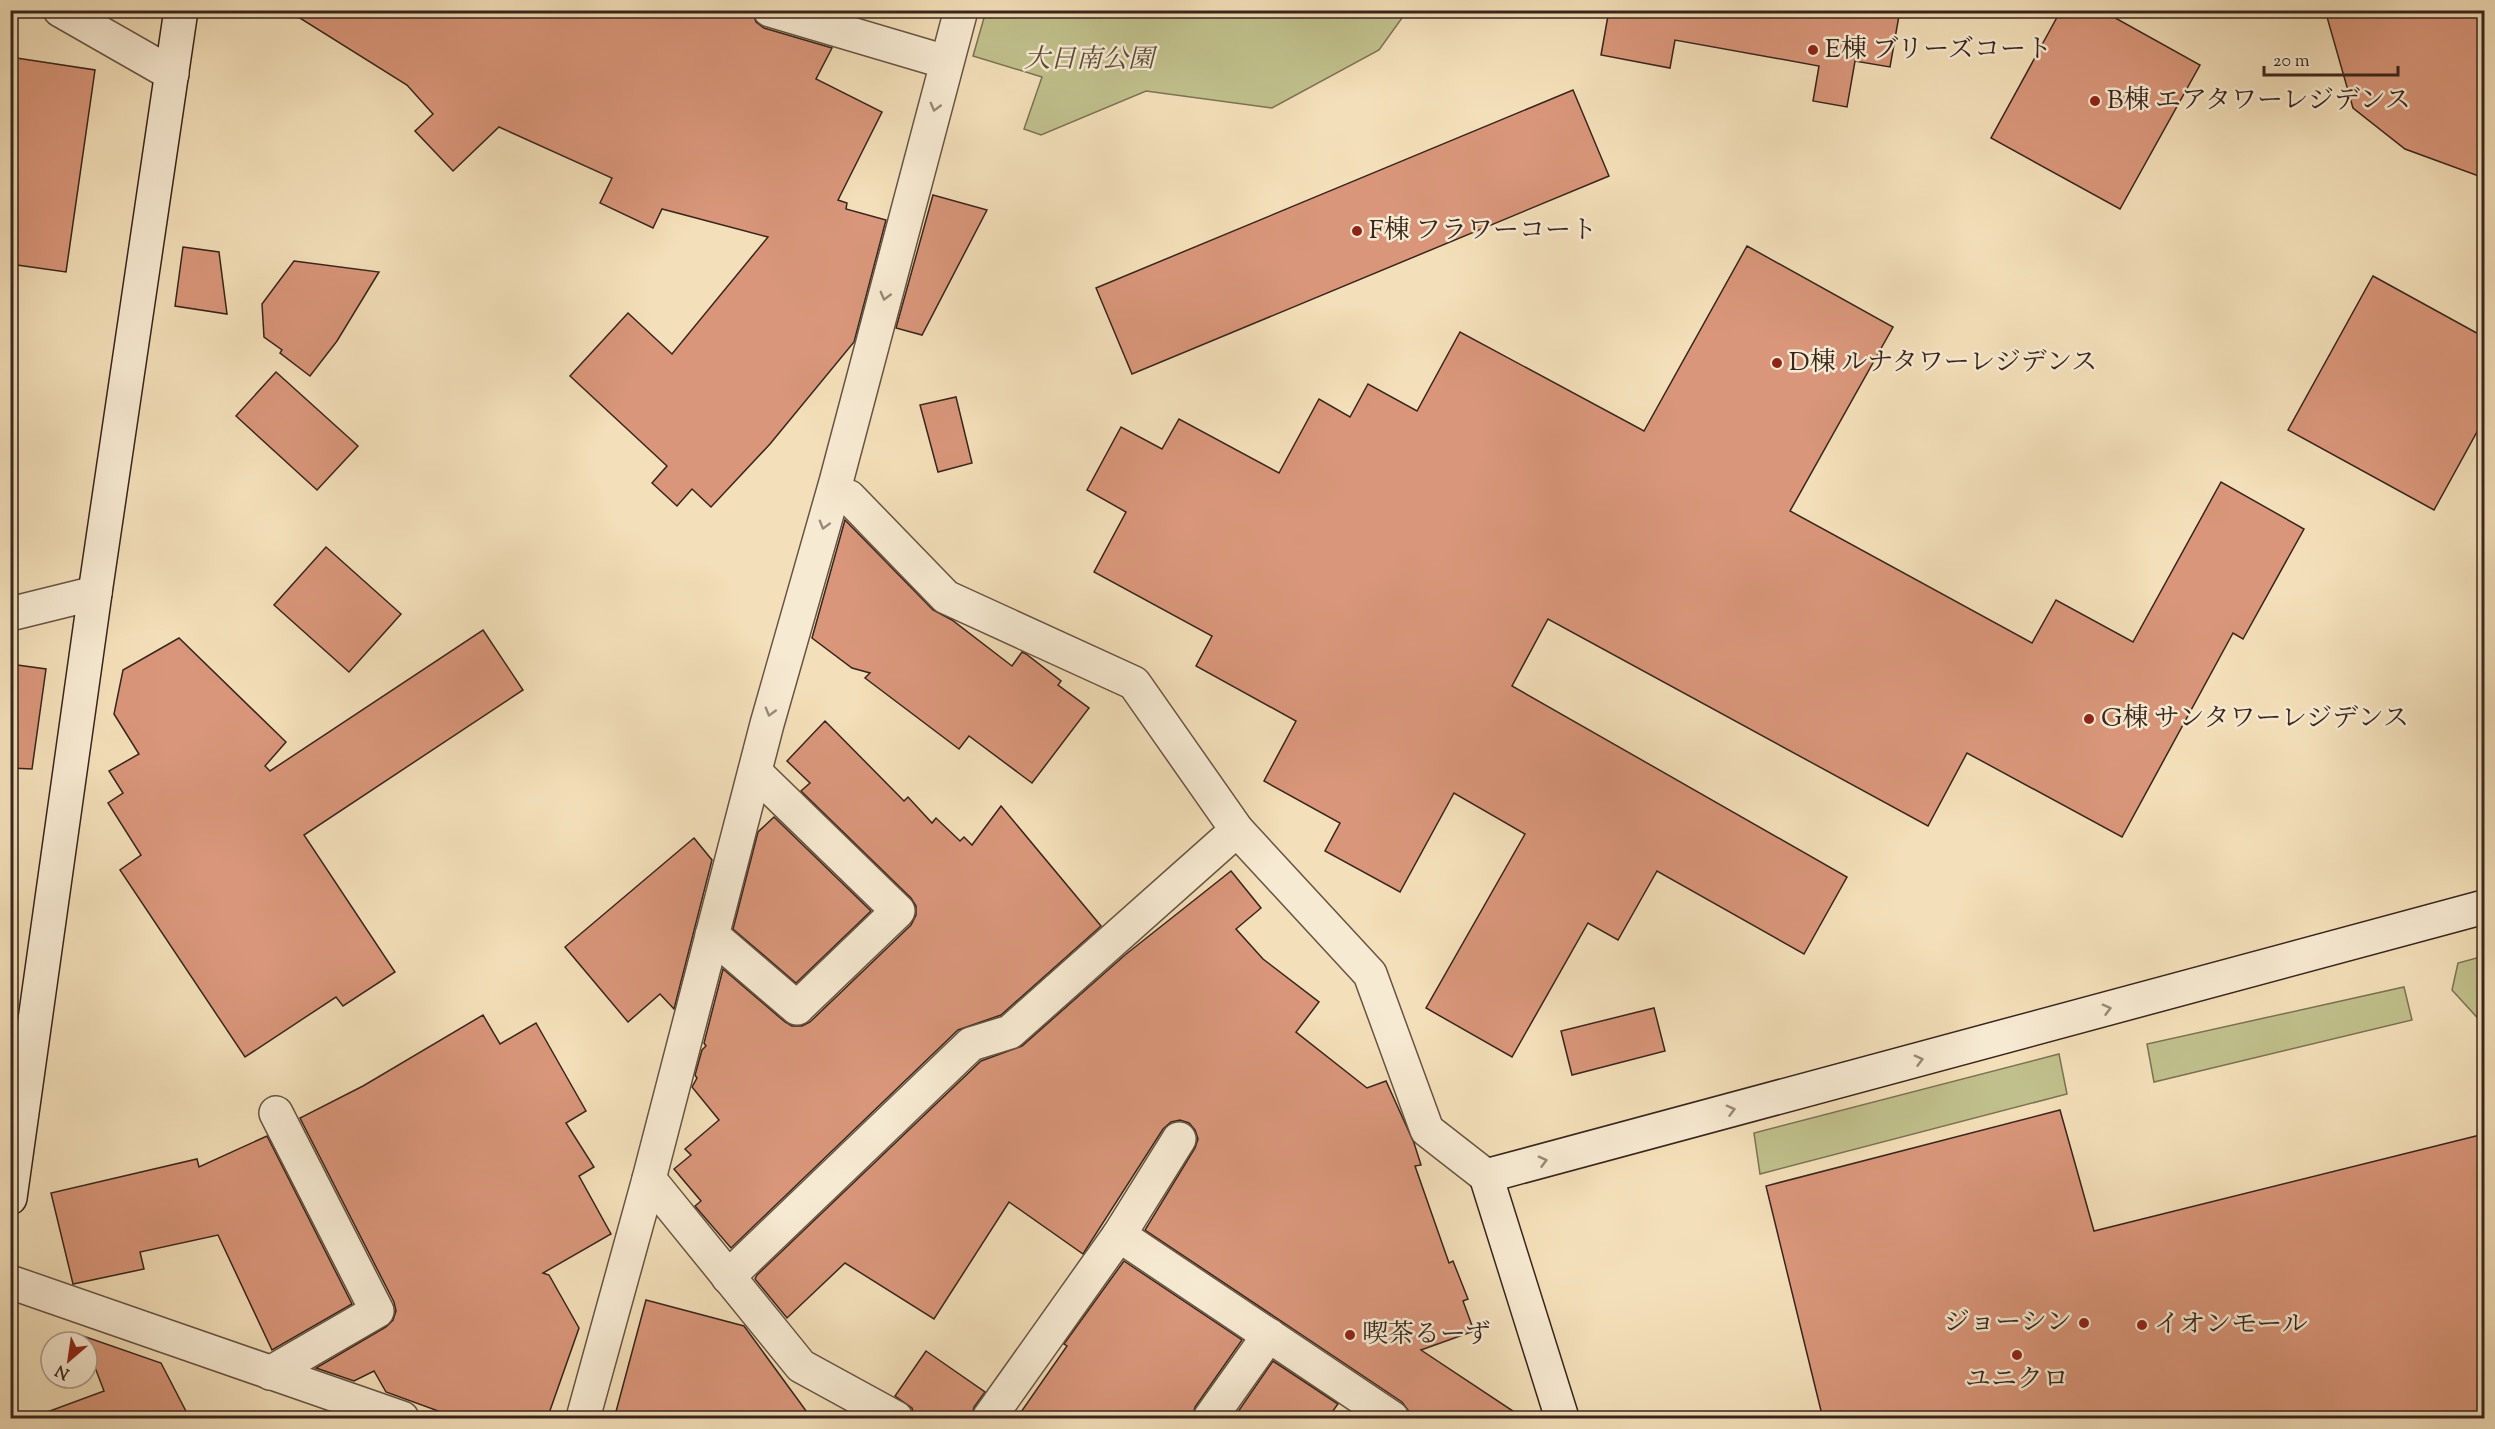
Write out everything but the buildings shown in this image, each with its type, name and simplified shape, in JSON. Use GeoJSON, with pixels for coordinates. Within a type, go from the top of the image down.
{"type":"FeatureCollection","features":[{"type":"Feature","properties":{"kind":"street"},"geometry":{"type":"LineString","coordinates":[[60,10],[172,74]]}},
{"type":"Feature","properties":{"kind":"street"},"geometry":{"type":"LineString","coordinates":[[10,1198],[95,593],[181,10]]}},
{"type":"Feature","properties":{"kind":"street"},"geometry":{"type":"LineString","coordinates":[[770,10],[946,62]]}},
{"type":"Feature","properties":{"kind":"street"},"geometry":{"type":"LineString","coordinates":[[583,1419],[961,10]]}},
{"type":"Feature","properties":{"kind":"street"},"geometry":{"type":"LineString","coordinates":[[849,497],[946,597],[1134,683],[1237,830],[1370,974],[1427,1130],[1486,1176],[1562,1419]]}},
{"type":"Feature","properties":{"kind":"street"},"geometry":{"type":"LineString","coordinates":[[10,614],[95,593]]}},
{"type":"Feature","properties":{"kind":"street"},"geometry":{"type":"LineString","coordinates":[[712,935],[797,1008],[898,911],[755,772]]}},
{"type":"Feature","properties":{"kind":"street"},"geometry":{"type":"LineString","coordinates":[[728,1277],[971,1044],[1010,1032],[1237,830]]}},
{"type":"Feature","properties":{"kind":"street"},"geometry":{"type":"LineString","coordinates":[[1486,1176],[2484,908]]}},
{"type":"Feature","properties":{"kind":"street"},"geometry":{"type":"LineString","coordinates":[[270,1373],[377,1311],[276,1113]]}},
{"type":"Feature","properties":{"kind":"street"},"geometry":{"type":"LineString","coordinates":[[989,1419],[1119,1235],[1179,1139]]}},
{"type":"Feature","properties":{"kind":"street"},"geometry":{"type":"LineString","coordinates":[[649,1179],[801,1366],[896,1419]]}},
{"type":"Feature","properties":{"kind":"street"},"geometry":{"type":"LineString","coordinates":[[1119,1235],[1392,1419]]}},
{"type":"Feature","properties":{"kind":"street"},"geometry":{"type":"LineString","coordinates":[[10,1282],[402,1419]]}},
{"type":"Feature","properties":{"kind":"street"},"geometry":{"type":"LineString","coordinates":[[1210,1419],[1269,1335]]}},
{"type":"Feature","properties":{"kind":"green space","name":"大日南公園"},"geometry":{"type":"Polygon","coordinates":[[[986,10],[1407,11],[1379,50],[1272,108],[1146,91],[1041,135],[1024,129],[1042,77],[973,56],[986,10]]]}},
{"type":"Feature","properties":{"kind":"green space"},"geometry":{"type":"Polygon","coordinates":[[[2484,956],[2484,1025],[2452,990],[2458,963],[2484,956]]]}},
{"type":"Feature","properties":{"kind":"green space"},"geometry":{"type":"Polygon","coordinates":[[[2404,987],[2412,1020],[2154,1082],[2147,1044],[2404,987]]]}},
{"type":"Feature","properties":{"kind":"green space"},"geometry":{"type":"Polygon","coordinates":[[[2059,1054],[2067,1094],[1760,1174],[1754,1133],[2059,1054]]]}},
{"type":"Feature","properties":{"kind":"place","name":"E棟 ブリーズコート"},"geometry":{"type":"Point","coordinates":[1813,50]}},
{"type":"Feature","properties":{"kind":"place","name":"B棟 エアタワーレジデンス"},"geometry":{"type":"Point","coordinates":[2095,101]}},
{"type":"Feature","properties":{"kind":"place","name":"F棟 フラワーコート"},"geometry":{"type":"Point","coordinates":[1357,231]}},
{"type":"Feature","properties":{"kind":"place","name":"D棟 ルナタワーレジデンス"},"geometry":{"type":"Point","coordinates":[1777,363]}},
{"type":"Feature","properties":{"kind":"place","name":"G棟 サンタワーレジデンス"},"geometry":{"type":"Point","coordinates":[2089,719]}},
{"type":"Feature","properties":{"kind":"place","name":"ジョーシン"},"geometry":{"type":"Point","coordinates":[2084,1323]}},
{"type":"Feature","properties":{"kind":"place","name":"イオンモール"},"geometry":{"type":"Point","coordinates":[2142,1325]}},
{"type":"Feature","properties":{"kind":"place","name":"喫茶るーず"},"geometry":{"type":"Point","coordinates":[1350,1335]}},
{"type":"Feature","properties":{"kind":"place","name":"ユニクロ"},"geometry":{"type":"Point","coordinates":[2017,1355]}}]}
